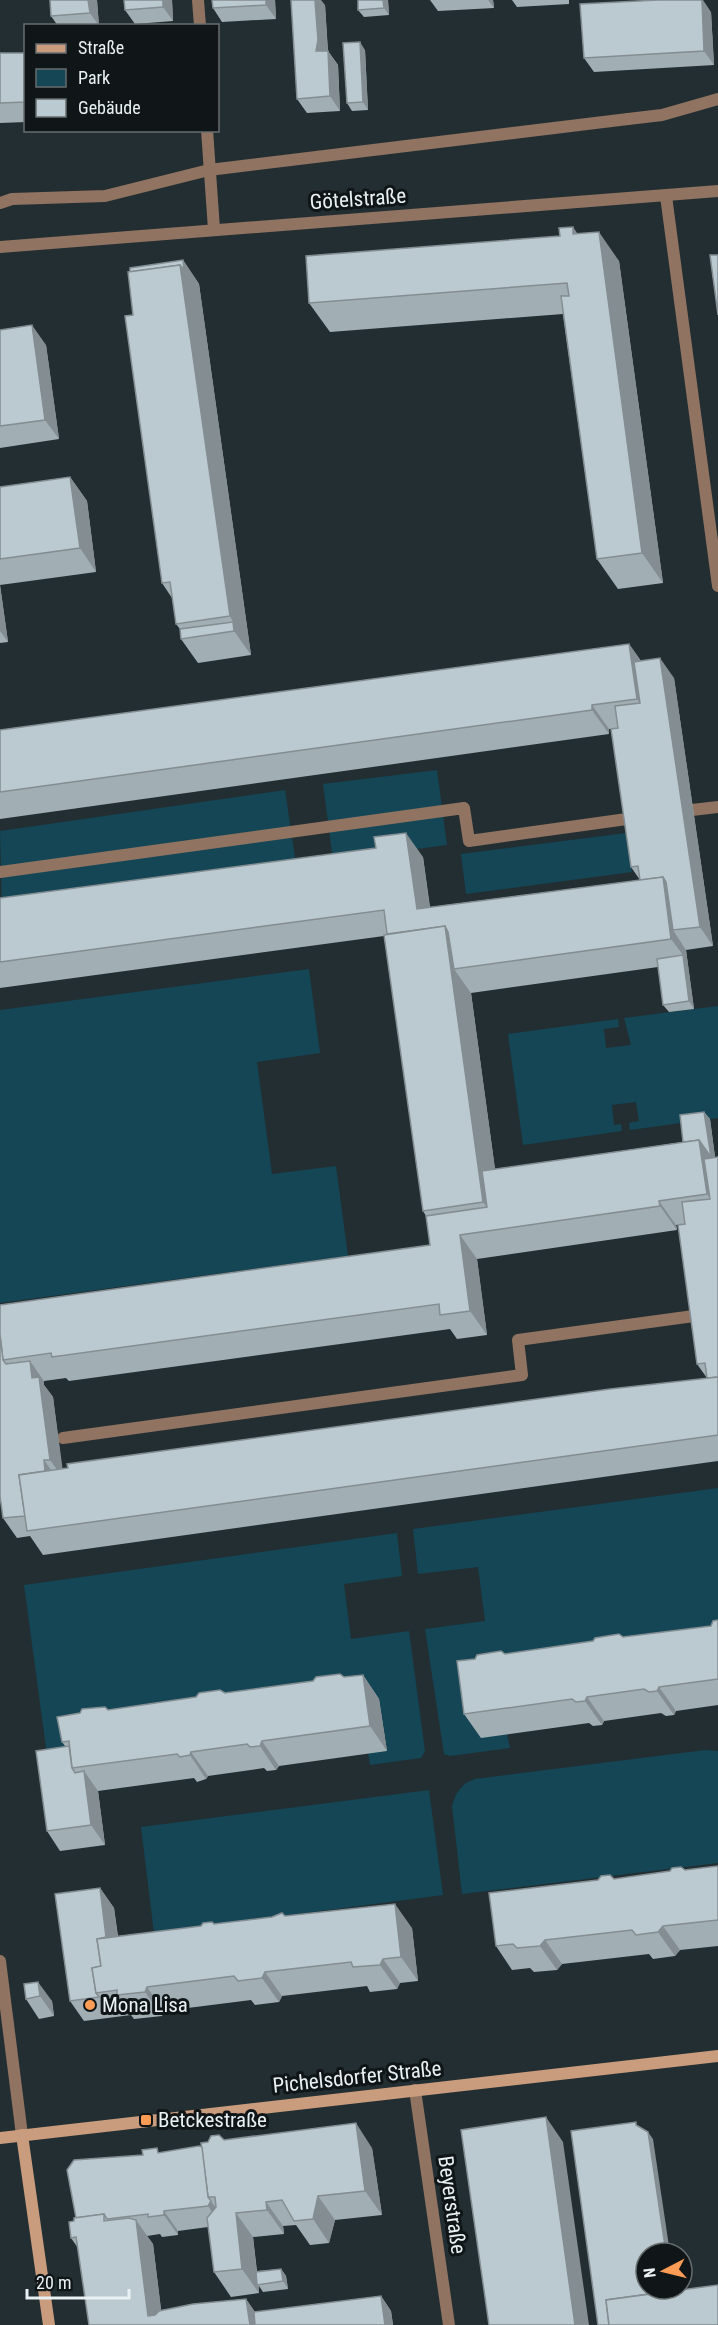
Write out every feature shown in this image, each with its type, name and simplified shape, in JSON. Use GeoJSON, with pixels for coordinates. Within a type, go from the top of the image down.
{"type":"FeatureCollection","features":[{"type":"Feature","properties":{"kind":"street"},"geometry":{"type":"LineString","coordinates":[[198,0],[200,24]]}},
{"type":"Feature","properties":{"kind":"street"},"geometry":{"type":"LineString","coordinates":[[0,203],[12,199],[105,196],[209,170],[662,115],[718,99]]}},
{"type":"Feature","properties":{"kind":"street"},"geometry":{"type":"LineString","coordinates":[[207,132],[214,229]]}},
{"type":"Feature","properties":{"kind":"street","name":"Götelstraße"},"geometry":{"type":"LineString","coordinates":[[0,247],[718,191]]}},
{"type":"Feature","properties":{"kind":"street"},"geometry":{"type":"LineString","coordinates":[[666,196],[716,549],[718,586]]}},
{"type":"Feature","properties":{"kind":"street"},"geometry":{"type":"LineString","coordinates":[[692,810],[718,807]]}},
{"type":"Feature","properties":{"kind":"street"},"geometry":{"type":"LineString","coordinates":[[0,872],[464,808],[469,841],[634,818]]}},
{"type":"Feature","properties":{"kind":"street"},"geometry":{"type":"LineString","coordinates":[[63,1438],[522,1375],[518,1340],[701,1315]]}},
{"type":"Feature","properties":{"kind":"street"},"geometry":{"type":"LineString","coordinates":[[0,1961],[49,2325]]}},
{"type":"Feature","properties":{"kind":"street","name":"Pichelsdorfer Straße"},"geometry":{"type":"LineString","coordinates":[[0,2138],[718,2056]]}},
{"type":"Feature","properties":{"kind":"street","name":"Beyerstraße"},"geometry":{"type":"LineString","coordinates":[[415,2090],[449,2325]]}},
{"type":"Feature","properties":{"kind":"green space"},"geometry":{"type":"Polygon","coordinates":[[[437,770],[447,845],[380,854],[334,868],[323,784],[437,770]]]}},
{"type":"Feature","properties":{"kind":"green space"},"geometry":{"type":"Polygon","coordinates":[[[285,790],[297,871],[2,912],[0,831],[285,790]]]}},
{"type":"Feature","properties":{"kind":"green space"},"geometry":{"type":"Polygon","coordinates":[[[626,833],[632,872],[466,894],[461,854],[626,833]]]}},
{"type":"Feature","properties":{"kind":"green space"},"geometry":{"type":"Polygon","coordinates":[[[309,969],[320,1053],[257,1062],[272,1174],[336,1166],[348,1256],[0,1303],[0,1010],[309,969]]]}},
{"type":"Feature","properties":{"kind":"green space"},"geometry":{"type":"Polygon","coordinates":[[[718,1006],[718,1118],[630,1130],[629,1123],[639,1121],[636,1102],[612,1105],[614,1125],[621,1124],[622,1131],[523,1145],[508,1034],[618,1019],[619,1027],[604,1029],[606,1048],[631,1045],[624,1018],[718,1006]]]}},
{"type":"Feature","properties":{"kind":"green space"},"geometry":{"type":"Polygon","coordinates":[[[718,1488],[718,1651],[507,1734],[510,1748],[450,1756],[444,1754],[425,1629],[485,1621],[478,1567],[418,1574],[413,1529],[718,1488]]]}},
{"type":"Feature","properties":{"kind":"green space"},"geometry":{"type":"Polygon","coordinates":[[[397,1533],[402,1576],[344,1584],[351,1639],[409,1631],[425,1751],[421,1758],[370,1765],[368,1753],[387,1750],[379,1699],[49,1770],[24,1585],[397,1533]]]}},
{"type":"Feature","properties":{"kind":"green space"},"geometry":{"type":"Polygon","coordinates":[[[705,1750],[718,1751],[718,1863],[462,1894],[452,1806],[457,1793],[466,1783],[475,1779],[705,1750]]]}},
{"type":"Feature","properties":{"kind":"green space"},"geometry":{"type":"Polygon","coordinates":[[[429,1790],[443,1895],[154,1933],[141,1827],[429,1790]]]}},
{"type":"Feature","properties":{"kind":"building"},"geometry":{"type":"Polygon","coordinates":[[[50,0],[88,0],[90,13],[51,16],[50,0]]]}},
{"type":"Feature","properties":{"kind":"building"},"geometry":{"type":"Polygon","coordinates":[[[124,0],[163,0],[163,7],[125,10],[124,0]]]}},
{"type":"Feature","properties":{"kind":"building"},"geometry":{"type":"Polygon","coordinates":[[[212,0],[266,0],[266,5],[213,8],[212,0]]]}},
{"type":"Feature","properties":{"kind":"building"},"geometry":{"type":"Polygon","coordinates":[[[291,0],[315,0],[318,40],[316,51],[328,51],[330,96],[297,99],[291,0]]]}},
{"type":"Feature","properties":{"kind":"building"},"geometry":{"type":"Polygon","coordinates":[[[358,0],[383,0],[384,8],[358,10],[358,0]]]}},
{"type":"Feature","properties":{"kind":"building"},"geometry":{"type":"Polygon","coordinates":[[[702,0],[704,51],[584,58],[580,4],[702,0]]]}},
{"type":"Feature","properties":{"kind":"building"},"geometry":{"type":"Polygon","coordinates":[[[360,42],[363,102],[347,103],[343,43],[360,42]]]}},
{"type":"Feature","properties":{"kind":"building"},"geometry":{"type":"Polygon","coordinates":[[[0,53],[24,53],[24,102],[0,103],[0,53]]]}},
{"type":"Feature","properties":{"kind":"building"},"geometry":{"type":"Polygon","coordinates":[[[573,227],[573,234],[599,232],[642,553],[597,559],[561,296],[569,296],[567,283],[309,303],[306,256],[560,236],[559,228],[573,227]]]}},
{"type":"Feature","properties":{"kind":"building"},"geometry":{"type":"Polygon","coordinates":[[[710,255],[718,255],[718,315],[710,255]]]}},
{"type":"Feature","properties":{"kind":"building"},"geometry":{"type":"Polygon","coordinates":[[[183,260],[184,270],[180,265],[130,272],[130,268],[183,260]]]}},
{"type":"Feature","properties":{"kind":"building"},"geometry":{"type":"Polygon","coordinates":[[[180,265],[230,616],[176,624],[170,582],[162,583],[125,316],[133,315],[128,272],[180,265]]]}},
{"type":"Feature","properties":{"kind":"building"},"geometry":{"type":"Polygon","coordinates":[[[32,325],[45,420],[0,426],[0,330],[32,325]]]}},
{"type":"Feature","properties":{"kind":"building"},"geometry":{"type":"Polygon","coordinates":[[[70,477],[80,548],[0,559],[0,487],[70,477]]]}},
{"type":"Feature","properties":{"kind":"building"},"geometry":{"type":"Polygon","coordinates":[[[233,622],[234,631],[181,639],[180,629],[233,622]]]}},
{"type":"Feature","properties":{"kind":"building"},"geometry":{"type":"Polygon","coordinates":[[[629,644],[637,699],[592,705],[592,710],[0,792],[0,730],[629,644]]]}},
{"type":"Feature","properties":{"kind":"building"},"geometry":{"type":"Polygon","coordinates":[[[660,658],[700,927],[673,930],[666,882],[663,877],[640,880],[638,866],[631,867],[611,729],[618,728],[615,706],[640,703],[634,662],[660,658]]]}},
{"type":"Feature","properties":{"kind":"building"},"geometry":{"type":"Polygon","coordinates":[[[406,833],[417,909],[663,877],[671,939],[454,969],[445,926],[387,934],[384,910],[0,962],[0,898],[376,848],[374,837],[406,833]]]}},
{"type":"Feature","properties":{"kind":"building"},"geometry":{"type":"Polygon","coordinates":[[[445,926],[483,1202],[423,1211],[384,935],[445,926]]]}},
{"type":"Feature","properties":{"kind":"building"},"geometry":{"type":"Polygon","coordinates":[[[683,955],[689,1001],[663,1005],[657,959],[683,955]]]}},
{"type":"Feature","properties":{"kind":"building"},"geometry":{"type":"Polygon","coordinates":[[[704,1112],[711,1157],[699,1140],[683,1142],[680,1115],[704,1112]]]}},
{"type":"Feature","properties":{"kind":"building"},"geometry":{"type":"Polygon","coordinates":[[[699,1140],[707,1194],[659,1201],[660,1206],[460,1235],[470,1311],[440,1315],[439,1304],[52,1357],[51,1353],[3,1360],[0,1305],[430,1245],[426,1216],[487,1207],[482,1171],[699,1140]]]}},
{"type":"Feature","properties":{"kind":"building"},"geometry":{"type":"Polygon","coordinates":[[[718,1157],[718,1377],[707,1378],[705,1363],[697,1364],[678,1225],[685,1224],[682,1202],[710,1199],[704,1159],[718,1157]]]}},
{"type":"Feature","properties":{"kind":"building"},"geometry":{"type":"Polygon","coordinates":[[[0,1335],[3,1360],[6,1364],[30,1361],[32,1378],[39,1377],[50,1460],[44,1460],[45,1471],[19,1475],[25,1516],[3,1518],[0,1496],[0,1335]]]}},
{"type":"Feature","properties":{"kind":"building"},"geometry":{"type":"Polygon","coordinates":[[[718,1377],[718,1435],[27,1531],[19,1475],[68,1468],[67,1464],[610,1389],[718,1377]]]}},
{"type":"Feature","properties":{"kind":"building"},"geometry":{"type":"Polygon","coordinates":[[[718,1620],[718,1679],[659,1687],[657,1691],[649,1692],[644,1689],[587,1697],[585,1701],[576,1702],[572,1699],[464,1714],[457,1661],[475,1659],[477,1655],[501,1651],[505,1654],[593,1641],[595,1638],[619,1634],[623,1637],[711,1626],[713,1621],[718,1620]]]}},
{"type":"Feature","properties":{"kind":"building"},"geometry":{"type":"Polygon","coordinates":[[[340,1674],[344,1677],[363,1675],[370,1726],[262,1741],[260,1746],[250,1747],[247,1744],[191,1752],[190,1755],[180,1757],[177,1754],[72,1768],[69,1741],[62,1742],[57,1717],[80,1713],[82,1709],[105,1707],[108,1710],[196,1697],[199,1693],[220,1690],[225,1693],[313,1681],[316,1677],[340,1674]]]}},
{"type":"Feature","properties":{"kind":"building"},"geometry":{"type":"Polygon","coordinates":[[[69,1746],[72,1768],[75,1773],[84,1771],[91,1825],[47,1831],[36,1751],[69,1746]]]}},
{"type":"Feature","properties":{"kind":"building"},"geometry":{"type":"Polygon","coordinates":[[[718,1866],[718,1920],[663,1926],[658,1932],[636,1935],[632,1930],[545,1940],[540,1946],[517,1948],[513,1944],[496,1946],[489,1893],[598,1880],[601,1876],[610,1875],[614,1879],[670,1871],[672,1868],[681,1867],[685,1870],[718,1866]]]}},
{"type":"Feature","properties":{"kind":"building"},"geometry":{"type":"Polygon","coordinates":[[[100,1888],[106,1937],[97,1939],[101,1966],[92,1968],[96,1993],[99,1997],[70,2001],[55,1894],[100,1888]]]}},
{"type":"Feature","properties":{"kind":"building"},"geometry":{"type":"Polygon","coordinates":[[[395,1904],[401,1957],[383,1959],[380,1965],[353,1967],[351,1962],[265,1972],[262,1978],[238,1981],[234,1976],[147,1987],[145,1992],[117,1995],[117,1990],[96,1993],[92,1968],[101,1966],[97,1939],[201,1926],[203,1923],[212,1922],[214,1924],[272,1917],[282,1913],[285,1916],[395,1904]]]}},
{"type":"Feature","properties":{"kind":"building"},"geometry":{"type":"Polygon","coordinates":[[[38,1982],[40,1996],[26,1999],[24,1984],[38,1982]]]}},
{"type":"Feature","properties":{"kind":"building"},"geometry":{"type":"Polygon","coordinates":[[[546,2117],[575,2325],[489,2325],[461,2130],[546,2117]]]}},
{"type":"Feature","properties":{"kind":"building"},"geometry":{"type":"Polygon","coordinates":[[[636,2122],[636,2125],[648,2132],[664,2241],[634,2241],[634,2296],[606,2300],[609,2325],[598,2325],[571,2131],[636,2122]]]}},
{"type":"Feature","properties":{"kind":"building"},"geometry":{"type":"Polygon","coordinates":[[[356,2123],[365,2191],[318,2196],[313,2219],[294,2221],[282,2200],[266,2202],[267,2210],[236,2213],[242,2269],[214,2272],[207,2218],[216,2207],[215,2197],[208,2197],[201,2143],[208,2142],[211,2136],[219,2135],[224,2140],[356,2123]]]}},
{"type":"Feature","properties":{"kind":"building"},"geometry":{"type":"Polygon","coordinates":[[[202,2147],[208,2197],[211,2201],[208,2206],[164,2211],[164,2215],[148,2217],[148,2214],[107,2219],[104,2214],[76,2218],[67,2170],[74,2160],[143,2155],[142,2150],[157,2148],[158,2153],[202,2147]]]}},
{"type":"Feature","properties":{"kind":"building"},"geometry":{"type":"Polygon","coordinates":[[[104,2214],[104,2221],[129,2218],[136,2220],[148,2316],[155,2315],[159,2311],[193,2304],[246,2299],[250,2325],[89,2325],[76,2237],[71,2238],[69,2222],[74,2221],[74,2218],[104,2214]]]}},
{"type":"Feature","properties":{"kind":"building"},"geometry":{"type":"Polygon","coordinates":[[[281,2269],[283,2281],[257,2285],[256,2272],[281,2269]]]}},
{"type":"Feature","properties":{"kind":"building"},"geometry":{"type":"Polygon","coordinates":[[[718,2285],[718,2325],[609,2325],[606,2300],[634,2296],[634,2301],[694,2301],[694,2288],[718,2285]]]}},
{"type":"Feature","properties":{"kind":"building"},"geometry":{"type":"Polygon","coordinates":[[[381,2296],[385,2325],[255,2325],[254,2312],[381,2296]]]}},
{"type":"Feature","properties":{"kind":"place","name":"Mona Lisa"},"geometry":{"type":"Point","coordinates":[90,2005]}},
{"type":"Feature","properties":{"kind":"place","name":"Betckestraße"},"geometry":{"type":"Point","coordinates":[146,2120]}}]}
